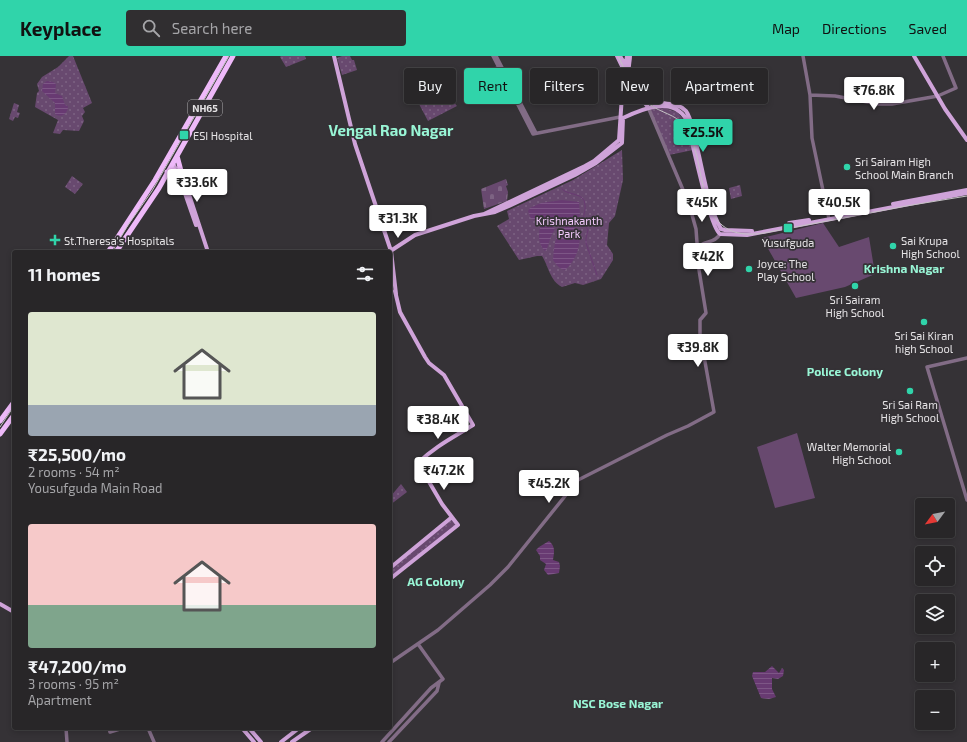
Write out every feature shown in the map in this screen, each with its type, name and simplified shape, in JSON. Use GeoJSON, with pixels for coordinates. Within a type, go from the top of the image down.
{"type":"FeatureCollection","features":[{"type":"Feature","properties":{"kind":"highway","name":"NH65"},"geometry":{"type":"LineString","coordinates":[[109,250],[155,180],[226,56]]}},
{"type":"Feature","properties":{"kind":"highway","name":"NH65"},"geometry":{"type":"LineString","coordinates":[[117,250],[159,188],[233,56]]}},
{"type":"Feature","properties":{"kind":"highway"},"geometry":{"type":"LineString","coordinates":[[202,97],[209,101]]}},
{"type":"Feature","properties":{"kind":"highway"},"geometry":{"type":"LineString","coordinates":[[175,159],[176,158],[180,174]]}},
{"type":"Feature","properties":{"kind":"highway"},"geometry":{"type":"LineString","coordinates":[[167,172],[174,170],[180,174]]}},
{"type":"Feature","properties":{"kind":"highway"},"geometry":{"type":"LineString","coordinates":[[0,422],[12,405]]}},
{"type":"Feature","properties":{"kind":"highway"},"geometry":{"type":"LineString","coordinates":[[0,434],[12,418]]}},
{"type":"Feature","properties":{"kind":"main road"},"geometry":{"type":"LineString","coordinates":[[333,56],[355,144],[389,250]]}},
{"type":"Feature","properties":{"kind":"main road"},"geometry":{"type":"LineString","coordinates":[[617,56],[624,68]]}},
{"type":"Feature","properties":{"kind":"main road"},"geometry":{"type":"LineString","coordinates":[[620,56],[626,67]]}},
{"type":"Feature","properties":{"kind":"main road"},"geometry":{"type":"LineString","coordinates":[[628,68],[629,56]]}},
{"type":"Feature","properties":{"kind":"main road"},"geometry":{"type":"LineString","coordinates":[[626,67],[629,56]]}},
{"type":"Feature","properties":{"kind":"main road"},"geometry":{"type":"LineString","coordinates":[[915,56],[967,140]]}},
{"type":"Feature","properties":{"kind":"main road"},"geometry":{"type":"LineString","coordinates":[[939,96],[967,136]]}},
{"type":"Feature","properties":{"kind":"main road"},"geometry":{"type":"LineString","coordinates":[[620,140],[621,104]]}},
{"type":"Feature","properties":{"kind":"main road"},"geometry":{"type":"LineString","coordinates":[[645,104],[648,107]]}},
{"type":"Feature","properties":{"kind":"main road"},"geometry":{"type":"LineString","coordinates":[[392,252],[417,235],[484,214],[585,166],[594,161],[620,140],[623,118],[659,104],[678,109],[689,123],[708,194],[721,229],[724,230],[749,231],[967,193]]}},
{"type":"Feature","properties":{"kind":"main road"},"geometry":{"type":"LineString","coordinates":[[689,123],[709,209],[719,236],[747,235],[967,190]]}},
{"type":"Feature","properties":{"kind":"main road"},"geometry":{"type":"LineString","coordinates":[[175,159],[205,250]]}},
{"type":"Feature","properties":{"kind":"main road"},"geometry":{"type":"LineString","coordinates":[[392,267],[396,294]]}},
{"type":"Feature","properties":{"kind":"main road"},"geometry":{"type":"LineString","coordinates":[[392,272],[400,312],[425,358],[444,375],[473,426],[472,429],[418,464],[442,504],[458,525],[392,577]]}},
{"type":"Feature","properties":{"kind":"main road"},"geometry":{"type":"LineString","coordinates":[[392,566],[452,517]]}},
{"type":"Feature","properties":{"kind":"main road"},"geometry":{"type":"LineString","coordinates":[[0,604],[12,611]]}},
{"type":"Feature","properties":{"kind":"main road"},"geometry":{"type":"LineString","coordinates":[[244,730],[254,742]]}},
{"type":"Feature","properties":{"kind":"main road"},"geometry":{"type":"LineString","coordinates":[[251,730],[261,742]]}},
{"type":"Feature","properties":{"kind":"main road"},"geometry":{"type":"LineString","coordinates":[[281,742],[296,730]]}},
{"type":"Feature","properties":{"kind":"main road"},"geometry":{"type":"LineString","coordinates":[[292,742],[309,730]]}},
{"type":"Feature","properties":{"kind":"street"},"geometry":{"type":"LineString","coordinates":[[493,56],[534,134]]}},
{"type":"Feature","properties":{"kind":"street"},"geometry":{"type":"LineString","coordinates":[[496,56],[534,134]]}},
{"type":"Feature","properties":{"kind":"street"},"geometry":{"type":"LineString","coordinates":[[803,56],[810,95],[812,138],[829,218]]}},
{"type":"Feature","properties":{"kind":"street"},"geometry":{"type":"LineString","coordinates":[[810,95],[835,96],[878,104],[892,104],[939,96],[956,88],[943,56]]}},
{"type":"Feature","properties":{"kind":"street"},"geometry":{"type":"LineString","coordinates":[[648,107],[689,204],[697,231],[697,245],[705,310]]}},
{"type":"Feature","properties":{"kind":"street"},"geometry":{"type":"LineString","coordinates":[[534,134],[620,117]]}},
{"type":"Feature","properties":{"kind":"street"},"geometry":{"type":"LineString","coordinates":[[392,662],[440,629],[490,585],[508,567],[578,480],[714,412],[700,334],[700,320],[705,315],[705,310],[698,249],[702,244],[712,242],[719,236]]}},
{"type":"Feature","properties":{"kind":"street"},"geometry":{"type":"LineString","coordinates":[[967,358],[927,367],[967,500]]}},
{"type":"Feature","properties":{"kind":"street"},"geometry":{"type":"LineString","coordinates":[[382,742],[431,688],[443,679],[418,644]]}},
{"type":"Feature","properties":{"kind":"street"},"geometry":{"type":"LineString","coordinates":[[389,742],[437,691],[439,683]]}},
{"type":"Feature","properties":{"kind":"street"},"geometry":{"type":"LineString","coordinates":[[66,730],[66,742]]}},
{"type":"Feature","properties":{"kind":"street"},"geometry":{"type":"LineString","coordinates":[[149,730],[154,742]]}},
{"type":"Feature","properties":{"kind":"green space"},"geometry":{"type":"Polygon","coordinates":[[[69,56],[73,56],[92,103],[83,108],[85,112],[82,116],[84,121],[79,131],[63,130],[60,134],[53,133],[58,120],[35,107],[37,93],[39,91],[37,84],[42,77],[58,67],[69,56]]]}},
{"type":"Feature","properties":{"kind":"green space"},"geometry":{"type":"Polygon","coordinates":[[[305,56],[306,59],[286,67],[280,57],[305,56]]]}},
{"type":"Feature","properties":{"kind":"green space"},"geometry":{"type":"Polygon","coordinates":[[[342,56],[350,56],[352,60],[354,60],[357,70],[342,75],[337,58],[342,56]]]}},
{"type":"Feature","properties":{"kind":"green space"},"geometry":{"type":"Polygon","coordinates":[[[499,65],[500,68],[493,68],[499,65]]]}},
{"type":"Feature","properties":{"kind":"green space"},"geometry":{"type":"Polygon","coordinates":[[[14,103],[19,105],[17,112],[20,113],[18,118],[15,117],[13,121],[9,119],[14,103]]]}},
{"type":"Feature","properties":{"kind":"green space"},"geometry":{"type":"Polygon","coordinates":[[[419,104],[455,104],[457,106],[428,121],[419,104]]]}},
{"type":"Feature","properties":{"kind":"green space"},"geometry":{"type":"Polygon","coordinates":[[[659,106],[677,112],[684,120],[693,150],[669,155],[649,110],[659,106]]]}},
{"type":"Feature","properties":{"kind":"green space","name":"Krishnakanth Park"},"geometry":{"type":"Polygon","coordinates":[[[622,150],[623,180],[615,216],[609,223],[607,245],[613,254],[613,260],[601,279],[583,285],[575,283],[562,287],[552,277],[542,256],[519,260],[497,226],[509,219],[507,211],[573,180],[622,150]]]}},
{"type":"Feature","properties":{"kind":"green space"},"geometry":{"type":"Polygon","coordinates":[[[72,176],[83,184],[75,194],[65,187],[72,176]]]}},
{"type":"Feature","properties":{"kind":"green space"},"geometry":{"type":"Polygon","coordinates":[[[506,179],[508,185],[506,186],[508,192],[507,201],[484,209],[481,189],[506,179]]]}},
{"type":"Feature","properties":{"kind":"green space"},"geometry":{"type":"Polygon","coordinates":[[[740,185],[742,196],[731,199],[729,188],[740,185]]]}},
{"type":"Feature","properties":{"kind":"green space"},"geometry":{"type":"Polygon","coordinates":[[[823,223],[839,247],[869,237],[875,274],[845,287],[796,298],[762,238],[823,223]]]}},
{"type":"Feature","properties":{"kind":"green space"},"geometry":{"type":"Polygon","coordinates":[[[797,433],[815,498],[775,508],[757,447],[797,433]]]}},
{"type":"Feature","properties":{"kind":"green space"},"geometry":{"type":"Polygon","coordinates":[[[401,484],[407,492],[392,503],[392,495],[401,484]]]}},
{"type":"Feature","properties":{"kind":"green space"},"geometry":{"type":"Polygon","coordinates":[[[452,517],[458,525],[392,577],[392,566],[452,517]]]}},
{"type":"Feature","properties":{"kind":"shaded area"},"geometry":{"type":"Polygon","coordinates":[[[47,81],[56,84],[55,93],[62,96],[65,105],[68,106],[67,111],[60,116],[55,114],[55,103],[42,91],[43,84],[47,81]]]}},
{"type":"Feature","properties":{"kind":"shaded area"},"geometry":{"type":"Polygon","coordinates":[[[562,200],[579,202],[579,217],[531,219],[528,211],[530,208],[541,203],[562,200]]]}},
{"type":"Feature","properties":{"kind":"shaded area"},"geometry":{"type":"Polygon","coordinates":[[[544,226],[553,227],[555,229],[545,251],[541,246],[539,237],[540,228],[544,226]]]}},
{"type":"Feature","properties":{"kind":"shaded area"},"geometry":{"type":"Polygon","coordinates":[[[567,226],[577,228],[579,230],[580,241],[575,257],[565,270],[559,267],[553,260],[558,235],[563,228],[567,226]]]}},
{"type":"Feature","properties":{"kind":"shaded area"},"geometry":{"type":"Polygon","coordinates":[[[549,541],[554,548],[553,560],[559,562],[560,566],[559,573],[548,575],[544,570],[546,564],[540,560],[540,556],[536,550],[549,541]]]}},
{"type":"Feature","properties":{"kind":"shaded area"},"geometry":{"type":"Polygon","coordinates":[[[772,666],[779,673],[782,668],[784,670],[783,676],[778,679],[772,678],[772,689],[776,697],[769,699],[761,698],[752,676],[753,672],[765,672],[772,666]]]}},
{"type":"Feature","properties":{"kind":"waterway"},"geometry":{"type":"LineString","coordinates":[[562,189],[568,193],[579,196],[584,201],[585,209],[583,222],[588,230],[586,243],[597,275]]}},
{"type":"Feature","properties":{"kind":"railway"},"geometry":{"type":"LineString","coordinates":[[113,250],[128,225],[152,191],[229,56]]}},
{"type":"Feature","properties":{"kind":"railway"},"geometry":{"type":"LineString","coordinates":[[618,56],[639,94],[649,104],[677,119],[687,129],[694,145],[707,201],[713,214],[721,224],[731,231],[745,234],[764,233],[967,196]]}},
{"type":"Feature","properties":{"kind":"railway"},"geometry":{"type":"LineString","coordinates":[[0,427],[12,409]]}},
{"type":"Feature","properties":{"kind":"place","name":"ESI Hospital"},"geometry":{"type":"Point","coordinates":[184,135]}},
{"type":"Feature","properties":{"kind":"place","name":"Sri Sairam High School Main Branch"},"geometry":{"type":"Point","coordinates":[847,167]}},
{"type":"Feature","properties":{"kind":"place","name":"Yusufguda"},"geometry":{"type":"Point","coordinates":[788,228]}},
{"type":"Feature","properties":{"kind":"place","name":"St.Theresa's Hospitals"},"geometry":{"type":"Point","coordinates":[55,240]}},
{"type":"Feature","properties":{"kind":"place","name":"Sai Krupa High School"},"geometry":{"type":"Point","coordinates":[893,246]}},
{"type":"Feature","properties":{"kind":"place","name":"Joyce: The Play School"},"geometry":{"type":"Point","coordinates":[749,269]}},
{"type":"Feature","properties":{"kind":"place","name":"Sri Sairam High School"},"geometry":{"type":"Point","coordinates":[855,286]}},
{"type":"Feature","properties":{"kind":"place","name":"Sri Sai Kiran high School"},"geometry":{"type":"Point","coordinates":[924,322]}},
{"type":"Feature","properties":{"kind":"place","name":"Sri Sai Ram High School"},"geometry":{"type":"Point","coordinates":[910,391]}},
{"type":"Feature","properties":{"kind":"place","name":"Walter Memorial High School"},"geometry":{"type":"Point","coordinates":[899,452]}},
{"type":"Feature","properties":{"kind":"district","name":"Vengal Rao Nagar"},"geometry":{"type":"Point","coordinates":[391,130]}},
{"type":"Feature","properties":{"kind":"district","name":"Krishna Nagar"},"geometry":{"type":"Point","coordinates":[904,268]}},
{"type":"Feature","properties":{"kind":"district","name":"Police Colony"},"geometry":{"type":"Point","coordinates":[845,371]}},
{"type":"Feature","properties":{"kind":"district","name":"AG Colony"},"geometry":{"type":"Point","coordinates":[436,581]}},
{"type":"Feature","properties":{"kind":"district","name":"NSC Bose Nagar"},"geometry":{"type":"Point","coordinates":[618,703]}}]}
